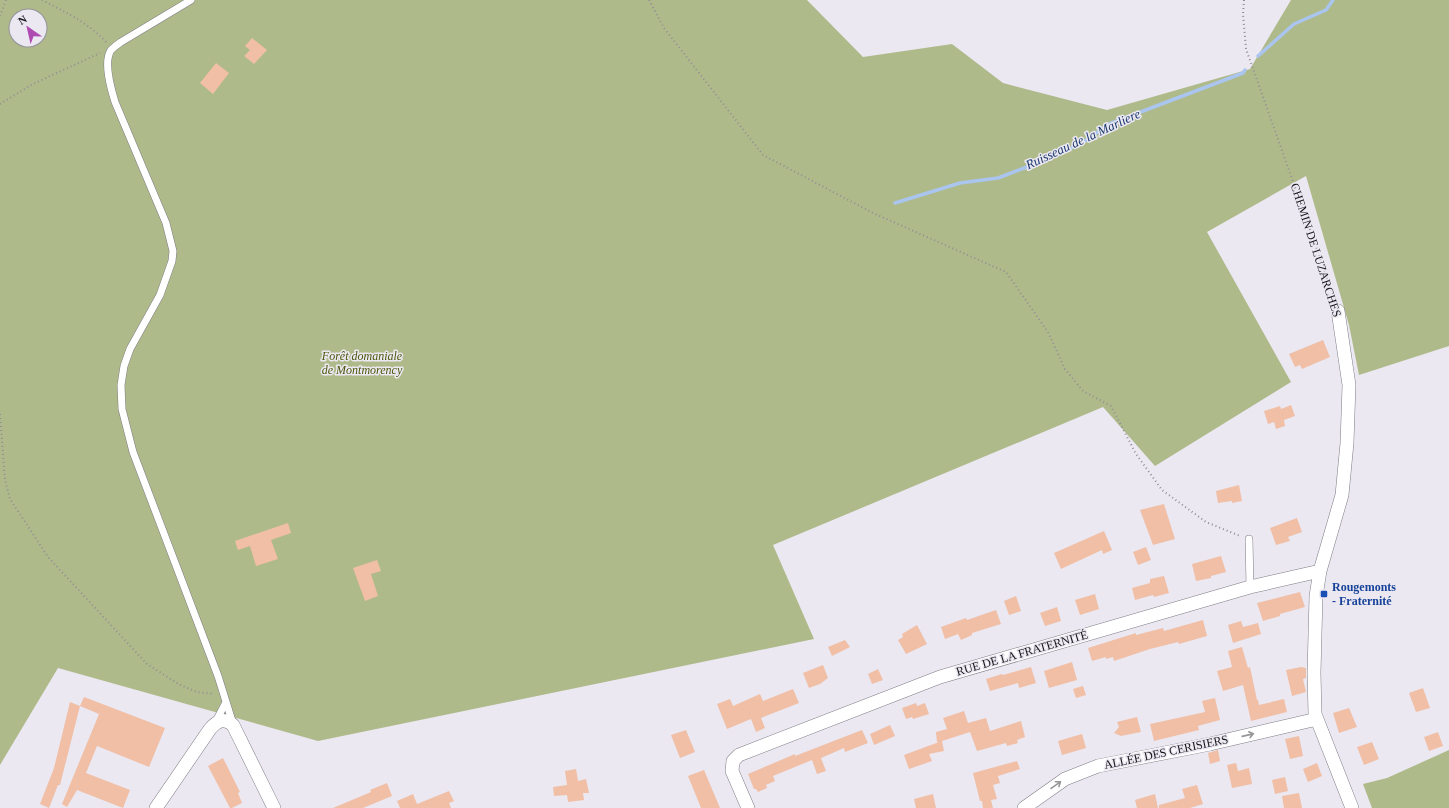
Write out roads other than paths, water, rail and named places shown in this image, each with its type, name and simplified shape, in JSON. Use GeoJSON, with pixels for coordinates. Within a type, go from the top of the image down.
{"type":"FeatureCollection","features":[{"type":"Feature","properties":{"kind":"street","name":"CHEMIN DE LUZARCHES"},"geometry":{"type":"LineString","coordinates":[[1338,311],[1349,385],[1347,443],[1342,495],[1320,571],[1316,596],[1314,714],[1352,808]]}},
{"type":"Feature","properties":{"kind":"street","name":"RUE DE LA FRATERNITÉ"},"geometry":{"type":"LineString","coordinates":[[748,808],[732,771],[733,761],[739,755],[940,677],[1250,587],[1320,571]]}},
{"type":"Feature","properties":{"kind":"street"},"geometry":{"type":"LineString","coordinates":[[156,808],[214,724],[224,720],[233,725],[274,808]]}},
{"type":"Feature","properties":{"kind":"street","name":"ALLÉE DES CERISIERS"},"geometry":{"type":"LineString","coordinates":[[1024,808],[1065,779],[1098,766],[1210,744],[1317,720]]}},
{"type":"Feature","properties":{"kind":"lane"},"geometry":{"type":"LineString","coordinates":[[191,0],[112,48],[108,57],[110,84],[115,102],[166,224],[173,251],[172,261],[160,295],[130,349],[124,366],[121,385],[122,409],[133,452],[226,699],[233,725]]}},
{"type":"Feature","properties":{"kind":"lane"},"geometry":{"type":"LineString","coordinates":[[1248,539],[1250,587]]}},
{"type":"Feature","properties":{"kind":"lane"},"geometry":{"type":"LineString","coordinates":[[214,724],[226,699]]}},
{"type":"Feature","properties":{"kind":"waterway","name":"Ruisseau de la Marliere"},"geometry":{"type":"LineString","coordinates":[[1258,56],[1294,24],[1326,10],[1333,0]]}},
{"type":"Feature","properties":{"kind":"waterway","name":"Ruisseau de la Marliere"},"geometry":{"type":"LineString","coordinates":[[895,203],[960,183],[998,178],[1048,159],[1082,143],[1109,124],[1243,73],[1245,70]]}},
{"type":"Feature","properties":{"kind":"place","name":"Rougemonts - Fraternité"},"geometry":{"type":"Point","coordinates":[1324,594]}},
{"type":"Feature","properties":{"kind":"park label","name":"Forêt domaniale de Montmorency"},"geometry":{"type":"Point","coordinates":[362,363]}}]}
